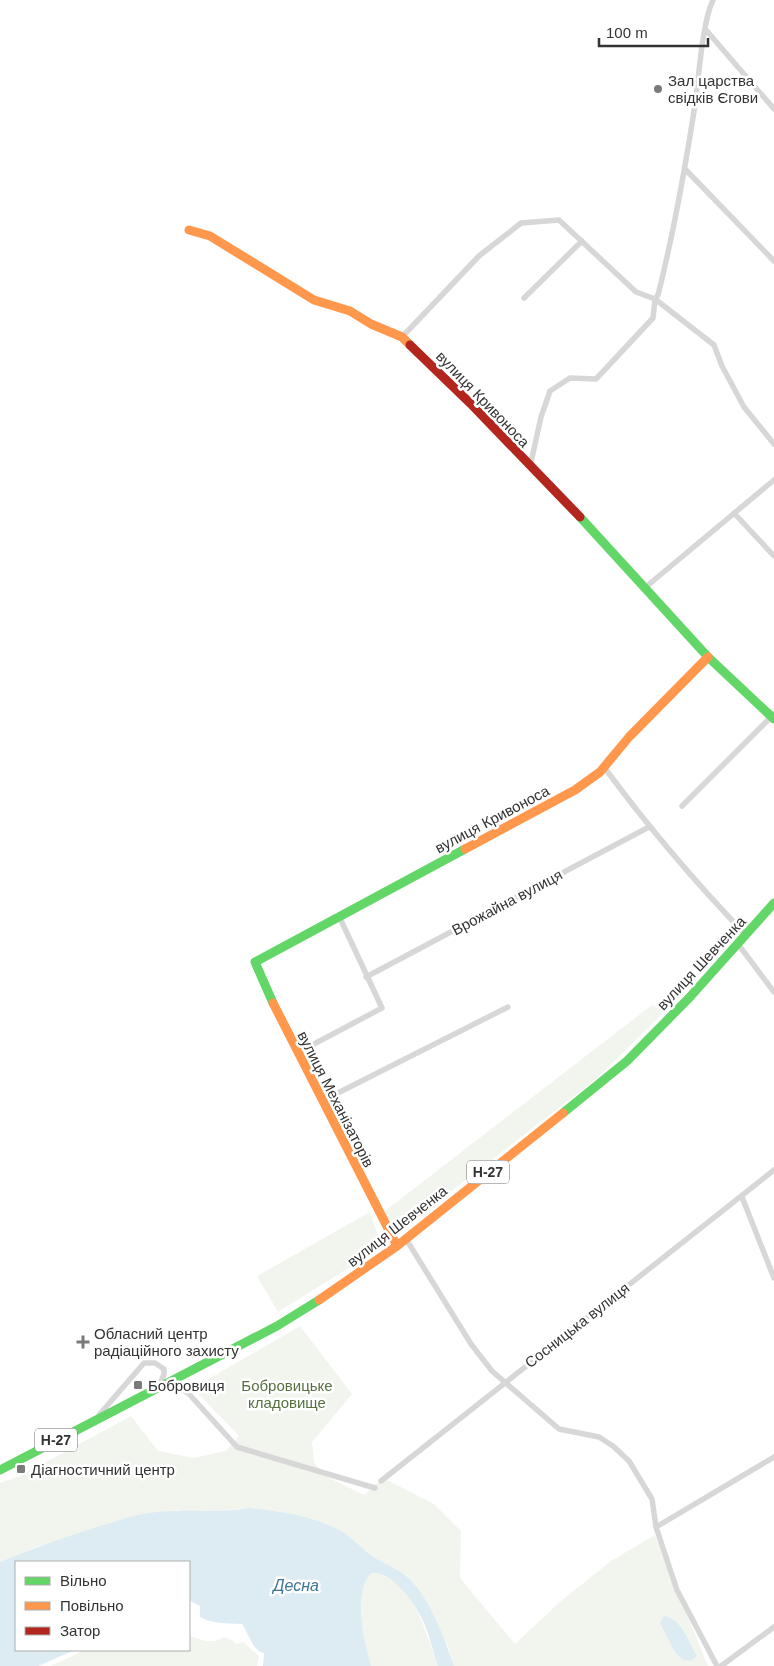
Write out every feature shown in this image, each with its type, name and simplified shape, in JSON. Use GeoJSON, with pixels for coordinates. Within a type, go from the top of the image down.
{"type":"FeatureCollection","features":[{"type":"Feature","properties":{"kind":"street"},"geometry":{"type":"LineString","coordinates":[[530,467],[541,417],[550,391],[570,378],[596,379],[653,318],[655,299],[658,295],[668,257],[685,170],[706,30],[713,0]]}},
{"type":"Feature","properties":{"kind":"street"},"geometry":{"type":"LineString","coordinates":[[706,30],[774,109]]}},
{"type":"Feature","properties":{"kind":"street"},"geometry":{"type":"LineString","coordinates":[[685,170],[774,261]]}},
{"type":"Feature","properties":{"kind":"street"},"geometry":{"type":"LineString","coordinates":[[402,337],[479,256],[521,222],[559,220],[636,292],[655,299],[714,345],[722,366],[744,407],[774,444]]}},
{"type":"Feature","properties":{"kind":"street","name":"вулиця Кривоноса"},"geometry":{"type":"LineString","coordinates":[[189,230],[210,236],[314,300],[350,311],[371,324],[402,337],[471,404],[530,467],[592,528],[647,586],[708,657],[773,716]]}},
{"type":"Feature","properties":{"kind":"street"},"geometry":{"type":"LineString","coordinates":[[524,298],[582,241]]}},
{"type":"Feature","properties":{"kind":"street"},"geometry":{"type":"LineString","coordinates":[[647,586],[774,480]]}},
{"type":"Feature","properties":{"kind":"street"},"geometry":{"type":"LineString","coordinates":[[734,513],[774,556]]}},
{"type":"Feature","properties":{"kind":"street","name":"вулиця Кривоноса"},"geometry":{"type":"LineString","coordinates":[[255,962],[574,790],[604,767],[629,737],[708,657]]}},
{"type":"Feature","properties":{"kind":"street"},"geometry":{"type":"LineString","coordinates":[[682,806],[773,716]]}},
{"type":"Feature","properties":{"kind":"street"},"geometry":{"type":"LineString","coordinates":[[604,767],[649,827],[692,879],[746,935]]}},
{"type":"Feature","properties":{"kind":"street","name":"Врожайна вулиця"},"geometry":{"type":"LineString","coordinates":[[366,976],[649,827]]}},
{"type":"Feature","properties":{"kind":"street","name":"вулиця Шевченка"},"geometry":{"type":"LineString","coordinates":[[0,1470],[277,1326],[347,1282],[397,1246],[627,1061],[689,998],[774,903]]}},
{"type":"Feature","properties":{"kind":"street"},"geometry":{"type":"LineString","coordinates":[[297,1053],[382,1008],[339,916]]}},
{"type":"Feature","properties":{"kind":"street"},"geometry":{"type":"LineString","coordinates":[[738,944],[774,992]]}},
{"type":"Feature","properties":{"kind":"street","name":"вулиця Механізаторів"},"geometry":{"type":"LineString","coordinates":[[255,962],[297,1053],[397,1246]]}},
{"type":"Feature","properties":{"kind":"street"},"geometry":{"type":"LineString","coordinates":[[322,1101],[508,1007]]}},
{"type":"Feature","properties":{"kind":"street","name":"Сосницька вулиця"},"geometry":{"type":"LineString","coordinates":[[381,1481],[774,1170]]}},
{"type":"Feature","properties":{"kind":"street"},"geometry":{"type":"LineString","coordinates":[[742,1197],[774,1276]]}},
{"type":"Feature","properties":{"kind":"street"},"geometry":{"type":"LineString","coordinates":[[406,1239],[471,1344],[492,1371],[559,1429],[599,1437],[624,1456],[652,1499],[656,1527],[677,1590],[717,1666]]}},
{"type":"Feature","properties":{"kind":"street"},"geometry":{"type":"LineString","coordinates":[[95,1420],[144,1363],[155,1363],[164,1369],[159,1387]]}},
{"type":"Feature","properties":{"kind":"street"},"geometry":{"type":"LineString","coordinates":[[170,1381],[189,1394],[237,1447],[376,1488]]}},
{"type":"Feature","properties":{"kind":"street"},"geometry":{"type":"LineString","coordinates":[[656,1527],[774,1457]]}},
{"type":"Feature","properties":{"kind":"street"},"geometry":{"type":"LineString","coordinates":[[721,1666],[774,1627]]}},
{"type":"Feature","properties":{"kind":"green space"},"geometry":{"type":"Polygon","coordinates":[[[652,1005],[665,1011],[596,1079],[396,1234],[385,1211],[652,1005]]]}},
{"type":"Feature","properties":{"kind":"green space"},"geometry":{"type":"Polygon","coordinates":[[[370,1212],[382,1247],[278,1312],[257,1276],[370,1212]]]}},
{"type":"Feature","properties":{"kind":"green space","name":"Бобровицьке кладовище"},"geometry":{"type":"Polygon","coordinates":[[[300,1326],[352,1394],[312,1442],[314,1462],[323,1475],[364,1495],[383,1478],[434,1504],[461,1531],[460,1578],[515,1644],[561,1601],[611,1561],[655,1535],[708,1666],[454,1666],[448,1646],[425,1601],[398,1570],[377,1559],[343,1533],[326,1524],[275,1511],[249,1508],[196,1513],[177,1510],[36,1547],[0,1562],[0,1483],[20,1476],[131,1416],[158,1451],[194,1458],[226,1451],[239,1436],[193,1388],[300,1326]]]}},
{"type":"Feature","properties":{"kind":"green space"},"geometry":{"type":"Polygon","coordinates":[[[376,1572],[390,1579],[410,1599],[423,1625],[438,1666],[371,1666],[362,1631],[360,1606],[361,1594],[365,1583],[371,1573],[376,1572]]]}},
{"type":"Feature","properties":{"kind":"green space"},"geometry":{"type":"Polygon","coordinates":[[[190,1635],[207,1641],[215,1641],[224,1637],[236,1644],[243,1642],[259,1656],[257,1666],[51,1666],[83,1651],[190,1651],[190,1635]]]}},
{"type":"Feature","properties":{"kind":"water","name":"Десна"},"geometry":{"type":"Polygon","coordinates":[[[249,1508],[273,1511],[319,1521],[346,1534],[377,1559],[394,1568],[416,1587],[430,1608],[442,1632],[454,1666],[438,1666],[426,1628],[418,1611],[396,1584],[388,1577],[379,1573],[371,1573],[365,1582],[362,1593],[361,1618],[371,1666],[263,1666],[264,1653],[257,1649],[242,1624],[215,1622],[200,1617],[200,1606],[190,1601],[190,1561],[15,1561],[15,1651],[73,1651],[38,1666],[0,1666],[0,1562],[58,1540],[136,1515],[175,1511],[249,1508]]]}},
{"type":"Feature","properties":{"kind":"water"},"geometry":{"type":"Polygon","coordinates":[[[664,1616],[676,1622],[684,1631],[697,1656],[691,1661],[683,1660],[675,1652],[660,1623],[664,1616]]]}},
{"type":"Feature","properties":{"kind":"traffic: fast"},"geometry":{"type":"LineString","coordinates":[[580,517],[708,657],[774,719]]}},
{"type":"Feature","properties":{"kind":"traffic: fast"},"geometry":{"type":"LineString","coordinates":[[273,1003],[255,962],[465,849]]}},
{"type":"Feature","properties":{"kind":"traffic: fast"},"geometry":{"type":"LineString","coordinates":[[563,1113],[627,1061],[689,998],[774,903]]}},
{"type":"Feature","properties":{"kind":"traffic: fast"},"geometry":{"type":"LineString","coordinates":[[0,1470],[277,1326],[319,1300]]}},
{"type":"Feature","properties":{"kind":"traffic: slow"},"geometry":{"type":"LineString","coordinates":[[189,230],[210,236],[314,300],[350,311],[371,324],[402,337],[410,345]]}},
{"type":"Feature","properties":{"kind":"traffic: slow"},"geometry":{"type":"LineString","coordinates":[[465,849],[575,790],[600,772],[629,737],[708,657]]}},
{"type":"Feature","properties":{"kind":"traffic: slow"},"geometry":{"type":"LineString","coordinates":[[273,1003],[397,1246]]}},
{"type":"Feature","properties":{"kind":"traffic: slow"},"geometry":{"type":"LineString","coordinates":[[319,1300],[397,1246],[563,1113]]}},
{"type":"Feature","properties":{"kind":"traffic: jam"},"geometry":{"type":"LineString","coordinates":[[410,345],[471,404],[580,517]]}},
{"type":"Feature","properties":{"kind":"place","name":"Зал царства свідків Єгови"},"geometry":{"type":"Point","coordinates":[658,89]}},
{"type":"Feature","properties":{"kind":"place","name":"Обласний центр радіаційного захисту"},"geometry":{"type":"Point","coordinates":[83,1342]}},
{"type":"Feature","properties":{"kind":"place","name":"Бобровиця"},"geometry":{"type":"Point","coordinates":[138,1385]}},
{"type":"Feature","properties":{"kind":"place","name":"Діагностичний центр"},"geometry":{"type":"Point","coordinates":[21,1469]}}]}
